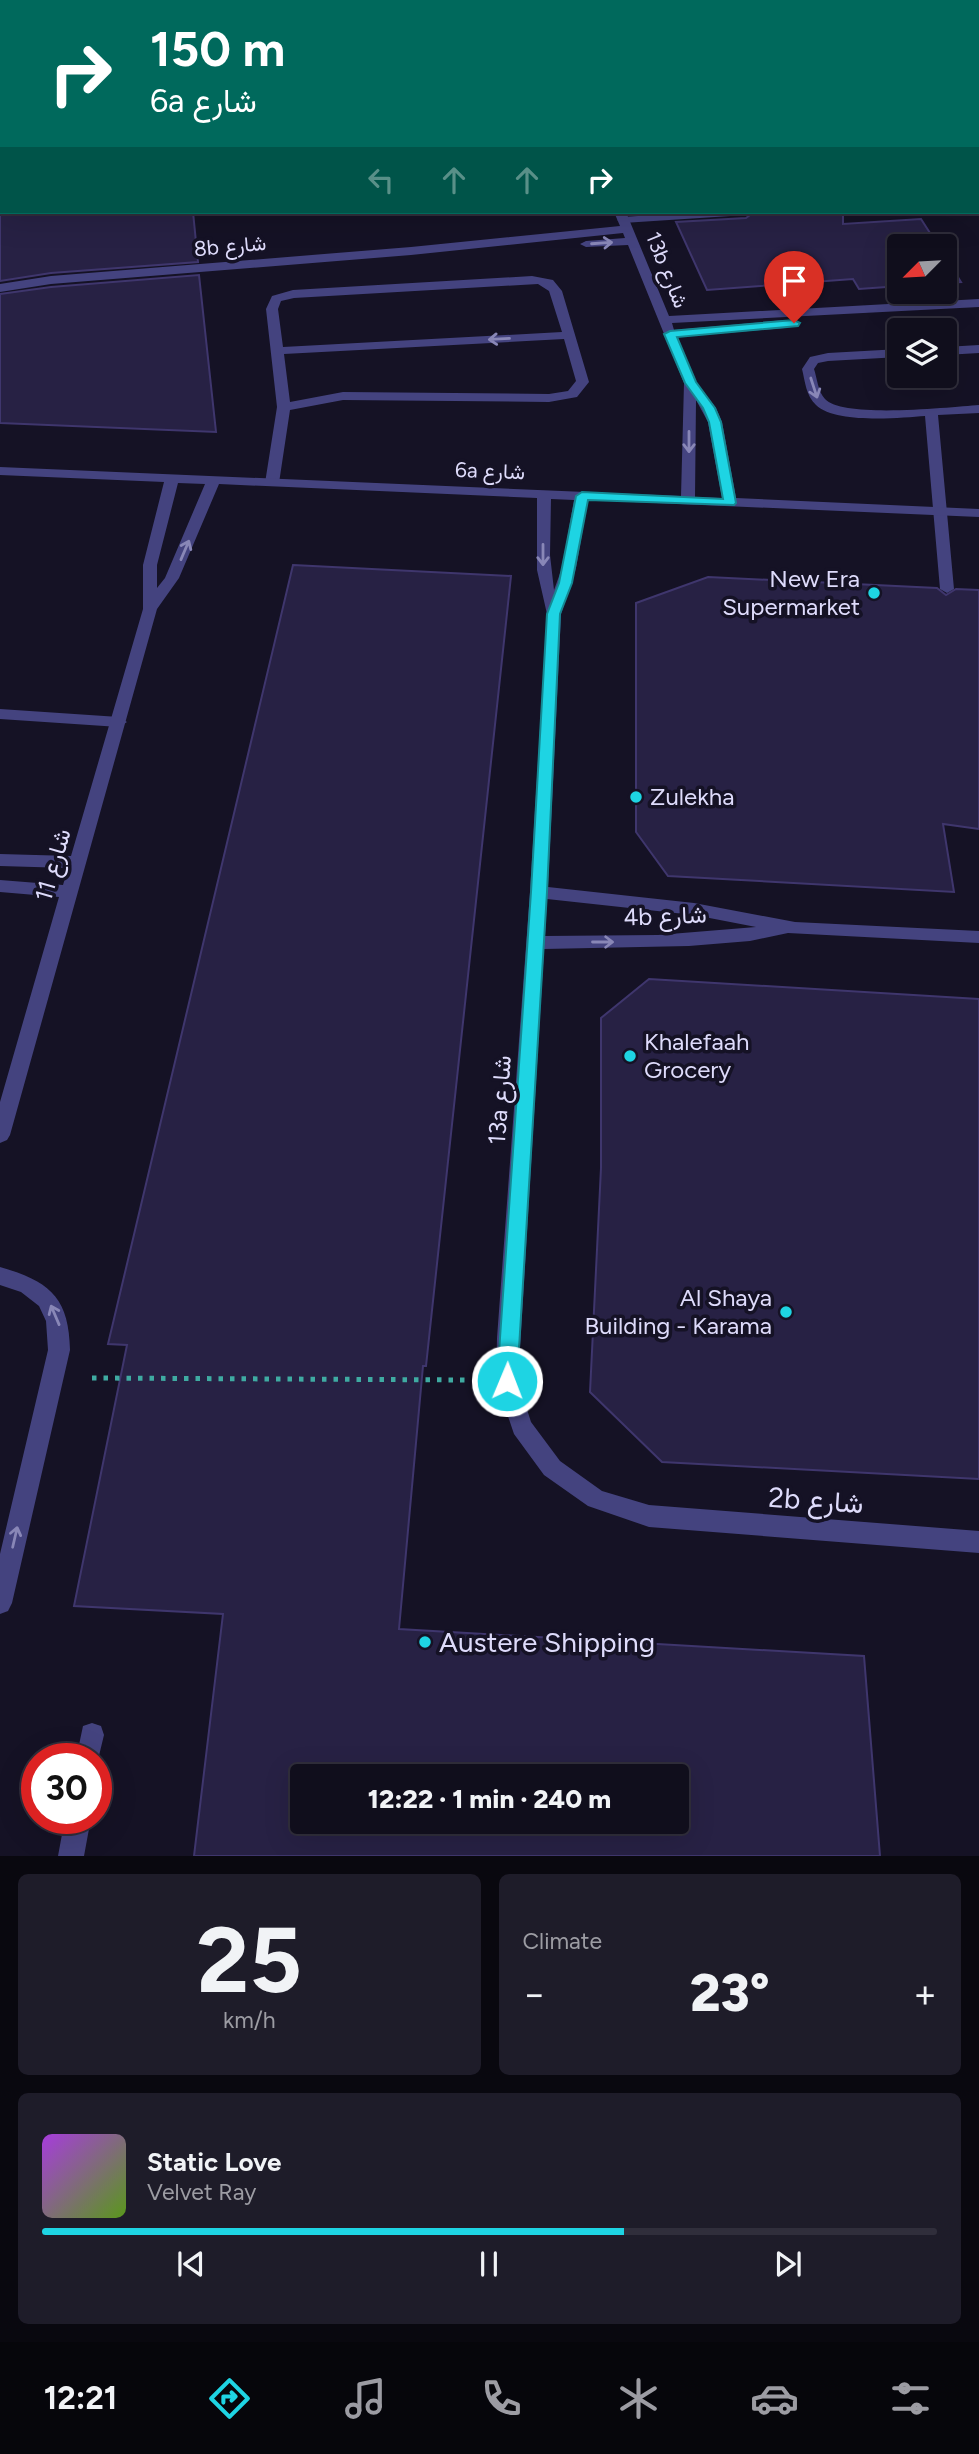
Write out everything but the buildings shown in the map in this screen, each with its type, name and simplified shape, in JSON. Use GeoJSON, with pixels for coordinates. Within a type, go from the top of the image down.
{"type":"FeatureCollection","features":[{"type":"Feature","properties":{"kind":"street","name":"8b شارع"},"geometry":{"type":"LineString","coordinates":[[0,288],[51,279],[411,251],[462,252],[625,225],[727,214]]}},
{"type":"Feature","properties":{"kind":"street","name":"13b شارع"},"geometry":{"type":"LineString","coordinates":[[625,225],[690,383],[709,408],[715,422],[730,503]]}},
{"type":"Feature","properties":{"kind":"street","name":"8b شارع"},"geometry":{"type":"LineString","coordinates":[[0,277],[51,279]]}},
{"type":"Feature","properties":{"kind":"street"},"geometry":{"type":"LineString","coordinates":[[272,483],[284,407],[272,304],[284,295],[533,279],[550,283],[555,288],[583,382],[572,394],[561,397],[343,396],[284,407]]}},
{"type":"Feature","properties":{"kind":"street"},"geometry":{"type":"LineString","coordinates":[[664,320],[979,303]]}},
{"type":"Feature","properties":{"kind":"street"},"geometry":{"type":"LineString","coordinates":[[670,334],[846,319],[920,308]]}},
{"type":"Feature","properties":{"kind":"street"},"geometry":{"type":"LineString","coordinates":[[278,351],[568,335]]}},
{"type":"Feature","properties":{"kind":"street"},"geometry":{"type":"LineString","coordinates":[[957,350],[979,349]]}},
{"type":"Feature","properties":{"kind":"street"},"geometry":{"type":"LineString","coordinates":[[887,354],[828,356],[814,360],[808,369],[816,397],[821,404],[841,412],[979,409]]}},
{"type":"Feature","properties":{"kind":"street","name":"13b شارع"},"geometry":{"type":"LineString","coordinates":[[688,501],[690,383]]}},
{"type":"Feature","properties":{"kind":"street"},"geometry":{"type":"LineString","coordinates":[[931,411],[947,589]]}},
{"type":"Feature","properties":{"kind":"street","name":"6a شارع"},"geometry":{"type":"LineString","coordinates":[[0,471],[979,513]]}},
{"type":"Feature","properties":{"kind":"street","name":"شارع 11"},"geometry":{"type":"LineString","coordinates":[[0,1135],[150,609],[150,565],[172,478]]}},
{"type":"Feature","properties":{"kind":"street","name":"شارع 11"},"geometry":{"type":"LineString","coordinates":[[150,609],[173,578],[214,480]]}},
{"type":"Feature","properties":{"kind":"street","name":"13a شارع"},"geometry":{"type":"LineString","coordinates":[[544,495],[542,567],[554,614]]}},
{"type":"Feature","properties":{"kind":"street","name":"13a شارع"},"geometry":{"type":"LineString","coordinates":[[582,496],[566,583],[554,614],[507,1381],[522,1427],[552,1468],[596,1499],[649,1516]]}},
{"type":"Feature","properties":{"kind":"street"},"geometry":{"type":"LineString","coordinates":[[0,713],[119,722]]}},
{"type":"Feature","properties":{"kind":"street"},"geometry":{"type":"LineString","coordinates":[[0,860],[79,862]]}},
{"type":"Feature","properties":{"kind":"street"},"geometry":{"type":"LineString","coordinates":[[0,886],[71,892]]}},
{"type":"Feature","properties":{"kind":"street","name":"4b شارع"},"geometry":{"type":"LineString","coordinates":[[539,892],[694,909],[795,928],[979,937]]}},
{"type":"Feature","properties":{"kind":"street","name":"4b شارع"},"geometry":{"type":"LineString","coordinates":[[535,942],[696,941],[795,928]]}},
{"type":"Feature","properties":{"kind":"street"},"geometry":{"type":"LineString","coordinates":[[0,1276],[36,1289],[52,1305],[60,1326],[59,1350],[0,1603]]}},
{"type":"Feature","properties":{"kind":"street","name":"2b شارع"},"geometry":{"type":"LineString","coordinates":[[649,1516],[979,1542]]}},
{"type":"Feature","properties":{"kind":"street"},"geometry":{"type":"LineString","coordinates":[[71,1856],[75,1834]]}},
{"type":"Feature","properties":{"kind":"path"},"geometry":{"type":"LineString","coordinates":[[52,1378],[507,1381]]}},
{"type":"Feature","properties":{"kind":"place","name":"New Era Supermarket"},"geometry":{"type":"Point","coordinates":[874,593]}},
{"type":"Feature","properties":{"kind":"place","name":"Zulekha"},"geometry":{"type":"Point","coordinates":[636,797]}},
{"type":"Feature","properties":{"kind":"place","name":"Khalefaah Grocery"},"geometry":{"type":"Point","coordinates":[630,1056]}},
{"type":"Feature","properties":{"kind":"place","name":"Al Shaya Building - Karama"},"geometry":{"type":"Point","coordinates":[786,1312]}},
{"type":"Feature","properties":{"kind":"place","name":"Austere Shipping"},"geometry":{"type":"Point","coordinates":[425,1642]}},
{"type":"Feature","properties":{"kind":"route"},"geometry":{"type":"LineString","coordinates":[[507,1381],[554,614],[566,583],[582,496],[730,503],[715,422],[709,408],[690,383],[670,334],[794,323]]}}]}
